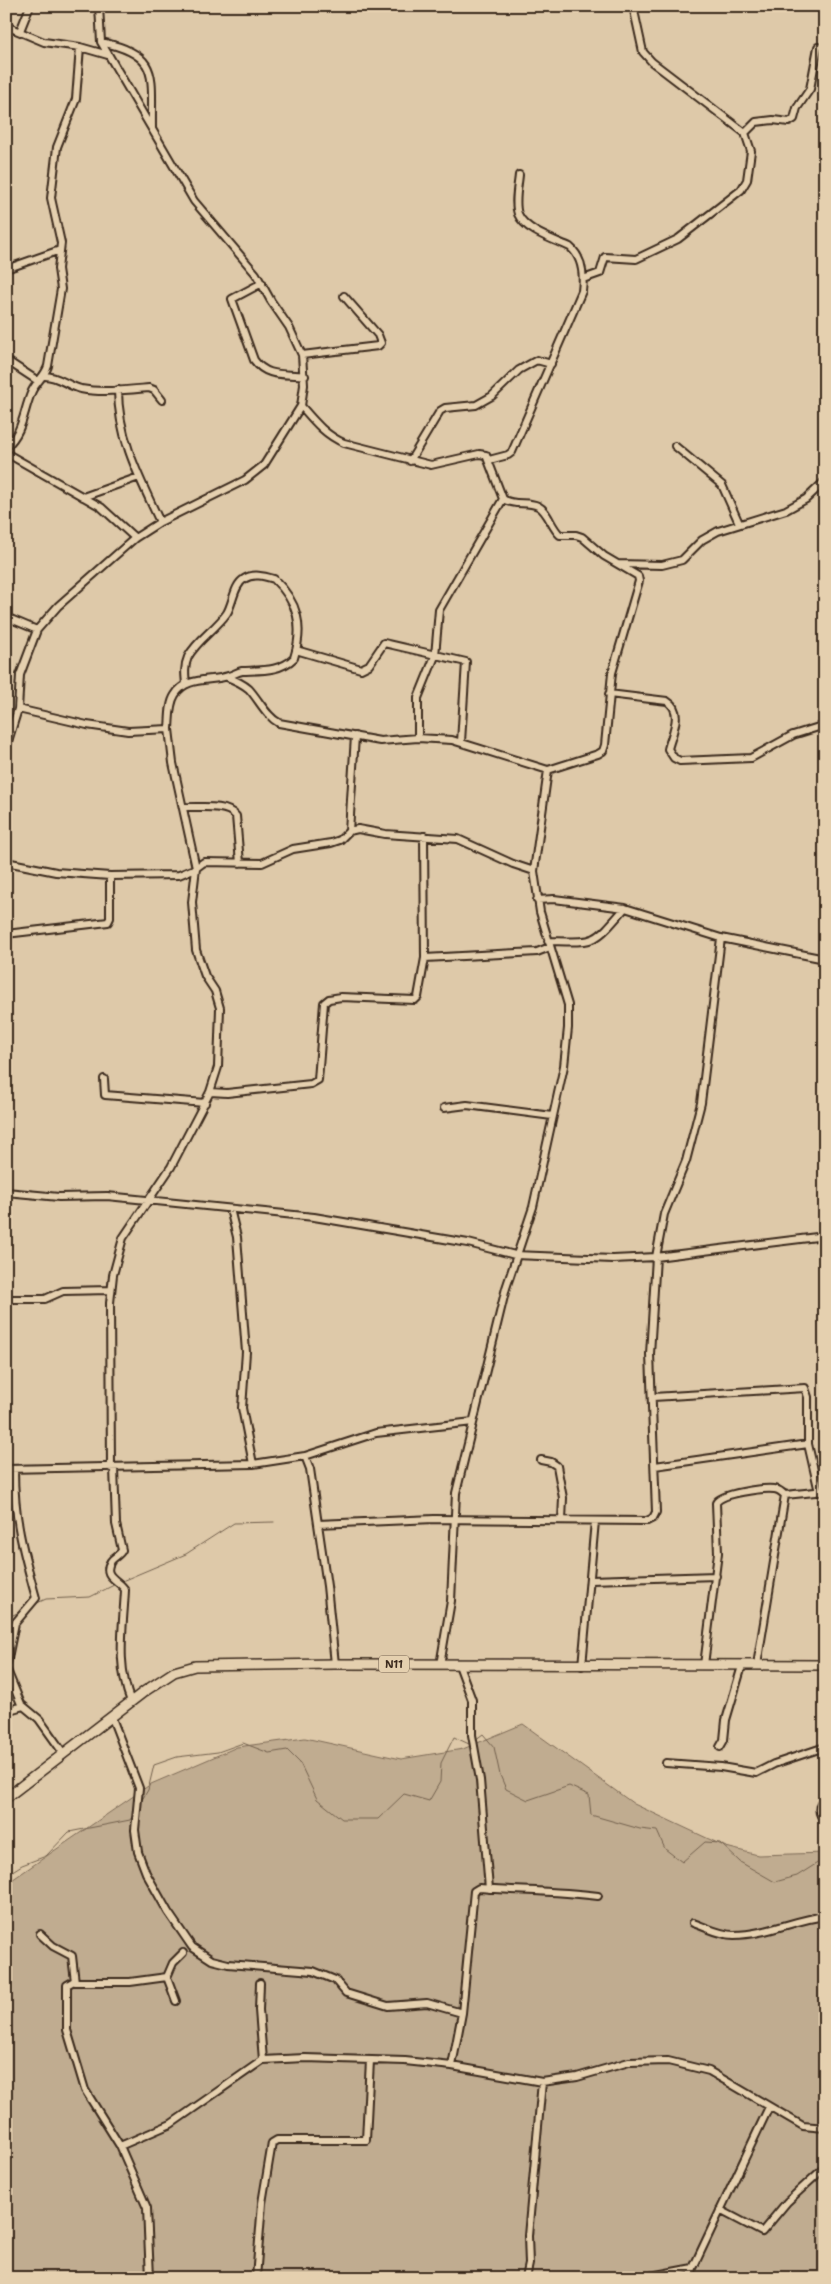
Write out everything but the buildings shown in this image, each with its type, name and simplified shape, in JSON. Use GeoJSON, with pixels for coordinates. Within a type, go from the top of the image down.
{"type":"FeatureCollection","features":[{"type":"Feature","properties":{"kind":"highway","name":"N11"},"geometry":{"type":"LineString","coordinates":[[6,1798],[165,1677],[195,1666],[336,1664],[582,1666],[704,1664],[825,1666]]}},
{"type":"Feature","properties":{"kind":"street"},"geometry":{"type":"LineString","coordinates":[[20,31],[30,6]]}},
{"type":"Feature","properties":{"kind":"street"},"geometry":{"type":"LineString","coordinates":[[6,748],[18,709],[20,675],[37,630],[58,606],[135,538],[160,522],[255,473],[272,454],[301,406],[304,376],[302,355],[298,343],[262,283],[237,249],[194,200],[108,55],[101,42],[99,6]]}},
{"type":"Feature","properties":{"kind":"street"},"geometry":{"type":"LineString","coordinates":[[583,279],[600,273],[605,257],[636,259],[678,239],[741,190],[746,180],[751,151],[745,132],[652,62],[643,52],[633,6]]}},
{"type":"Feature","properties":{"kind":"street"},"geometry":{"type":"LineString","coordinates":[[6,26],[44,42],[80,46],[108,55]]}},
{"type":"Feature","properties":{"kind":"street"},"geometry":{"type":"LineString","coordinates":[[101,42],[129,50],[142,58],[149,67],[152,129]]}},
{"type":"Feature","properties":{"kind":"street"},"geometry":{"type":"LineString","coordinates":[[45,376],[60,303],[61,289],[58,269],[61,244],[51,198],[57,148],[76,99],[80,46]]}},
{"type":"Feature","properties":{"kind":"street"},"geometry":{"type":"LineString","coordinates":[[745,132],[756,122],[773,120],[789,122],[794,119],[797,108],[810,89],[818,46]]}},
{"type":"Feature","properties":{"kind":"street"},"geometry":{"type":"LineString","coordinates":[[489,460],[508,455],[512,452],[582,291],[583,279],[576,252],[570,247],[526,226],[521,219],[517,208],[519,175]]}},
{"type":"Feature","properties":{"kind":"street"},"geometry":{"type":"LineString","coordinates":[[6,269],[60,250]]}},
{"type":"Feature","properties":{"kind":"street"},"geometry":{"type":"LineString","coordinates":[[262,283],[232,299],[254,360],[259,366],[270,373],[304,376]]}},
{"type":"Feature","properties":{"kind":"street"},"geometry":{"type":"LineString","coordinates":[[302,355],[378,346],[381,343],[378,334],[344,296]]}},
{"type":"Feature","properties":{"kind":"street"},"geometry":{"type":"LineString","coordinates":[[6,360],[38,381]]}},
{"type":"Feature","properties":{"kind":"street"},"geometry":{"type":"LineString","coordinates":[[410,461],[440,411],[444,408],[476,405],[492,396],[519,370],[537,360],[550,364]]}},
{"type":"Feature","properties":{"kind":"street"},"geometry":{"type":"LineString","coordinates":[[6,447],[23,423],[27,404],[38,381],[45,376],[52,376],[69,386],[84,389],[118,390],[149,388],[154,390],[162,400]]}},
{"type":"Feature","properties":{"kind":"street"},"geometry":{"type":"LineString","coordinates":[[118,390],[120,420],[124,437],[139,477],[160,522]]}},
{"type":"Feature","properties":{"kind":"street"},"geometry":{"type":"LineString","coordinates":[[227,677],[246,687],[272,720],[279,723],[393,741],[418,738],[461,742],[477,749],[548,770],[603,751],[612,673],[639,581],[638,576],[596,551],[582,537],[560,535],[543,509],[538,506],[512,503],[503,499],[489,460],[483,454],[431,465],[410,461],[332,438],[301,406]]}},
{"type":"Feature","properties":{"kind":"street"},"geometry":{"type":"LineString","coordinates":[[675,446],[722,485],[739,523]]}},
{"type":"Feature","properties":{"kind":"street"},"geometry":{"type":"LineString","coordinates":[[6,453],[101,507],[135,538]]}},
{"type":"Feature","properties":{"kind":"street"},"geometry":{"type":"LineString","coordinates":[[83,497],[139,477]]}},
{"type":"Feature","properties":{"kind":"street"},"geometry":{"type":"LineString","coordinates":[[617,564],[670,564],[682,560],[702,540],[739,523],[766,518],[786,510],[806,499],[825,482]]}},
{"type":"Feature","properties":{"kind":"street"},"geometry":{"type":"LineString","coordinates":[[418,738],[418,698],[435,656],[439,610],[503,499]]}},
{"type":"Feature","properties":{"kind":"street"},"geometry":{"type":"LineString","coordinates":[[131,1702],[122,1673],[121,1633],[126,1590],[110,1576],[108,1568],[112,1560],[120,1555],[122,1550],[116,1524],[112,1468],[110,1290],[123,1238],[171,1167],[205,1103],[218,1067],[220,1008],[215,991],[205,976],[196,950],[192,902],[196,868],[169,729],[174,696],[186,684],[227,677],[236,672],[260,672],[284,665],[294,658],[299,620],[295,606],[274,578],[262,575],[244,578],[238,584],[232,604],[225,616],[189,655],[185,664],[186,684]]}},
{"type":"Feature","properties":{"kind":"street"},"geometry":{"type":"LineString","coordinates":[[6,617],[37,630]]}},
{"type":"Feature","properties":{"kind":"street"},"geometry":{"type":"LineString","coordinates":[[296,650],[361,669],[369,664],[384,643],[466,662],[461,742]]}},
{"type":"Feature","properties":{"kind":"street"},"geometry":{"type":"LineString","coordinates":[[609,694],[666,701],[672,704],[676,715],[668,749],[674,758],[680,761],[751,758],[793,735],[825,725]]}},
{"type":"Feature","properties":{"kind":"street"},"geometry":{"type":"LineString","coordinates":[[18,709],[87,725],[120,730],[169,729]]}},
{"type":"Feature","properties":{"kind":"street"},"geometry":{"type":"LineString","coordinates":[[349,832],[355,736]]}},
{"type":"Feature","properties":{"kind":"street"},"geometry":{"type":"LineString","coordinates":[[440,1665],[451,1601],[456,1493],[516,1255],[533,1207],[564,1066],[568,1028],[568,1005],[563,983],[549,944],[538,900],[534,871],[548,770]]}},
{"type":"Feature","properties":{"kind":"street"},"geometry":{"type":"LineString","coordinates":[[183,807],[226,808],[233,811],[236,816],[240,863]]}},
{"type":"Feature","properties":{"kind":"street"},"geometry":{"type":"LineString","coordinates":[[6,862],[56,872],[110,876],[179,875],[196,868],[204,862],[262,863],[293,849],[331,843],[340,840],[349,832],[366,829],[385,834],[458,839],[513,864],[534,871]]}},
{"type":"Feature","properties":{"kind":"street"},"geometry":{"type":"LineString","coordinates":[[210,1092],[243,1092],[311,1084],[318,1080],[324,1003],[329,999],[341,997],[415,1000],[418,997],[425,958],[424,836]]}},
{"type":"Feature","properties":{"kind":"street"},"geometry":{"type":"LineString","coordinates":[[6,934],[108,922],[110,918],[110,876]]}},
{"type":"Feature","properties":{"kind":"street"},"geometry":{"type":"LineString","coordinates":[[538,900],[554,899],[625,908],[721,938],[825,959]]}},
{"type":"Feature","properties":{"kind":"street"},"geometry":{"type":"LineString","coordinates":[[425,958],[537,952],[549,944],[593,940],[601,936],[625,908]]}},
{"type":"Feature","properties":{"kind":"street"},"geometry":{"type":"LineString","coordinates":[[318,1524],[454,1519],[647,1521],[653,1518],[656,1512],[651,1317],[656,1258],[666,1206],[686,1161],[701,1103],[721,938]]}},
{"type":"Feature","properties":{"kind":"street"},"geometry":{"type":"LineString","coordinates":[[104,1080],[105,1095],[205,1103]]}},
{"type":"Feature","properties":{"kind":"street"},"geometry":{"type":"LineString","coordinates":[[444,1108],[467,1105],[552,1116]]}},
{"type":"Feature","properties":{"kind":"street"},"geometry":{"type":"LineString","coordinates":[[6,1192],[59,1197],[107,1196],[150,1199],[366,1225],[468,1243],[516,1255],[613,1259],[656,1258],[825,1236]]}},
{"type":"Feature","properties":{"kind":"street"},"geometry":{"type":"LineString","coordinates":[[230,1209],[237,1237],[246,1352],[242,1408],[253,1464]]}},
{"type":"Feature","properties":{"kind":"street"},"geometry":{"type":"LineString","coordinates":[[6,1299],[45,1299],[63,1291],[110,1290]]}},
{"type":"Feature","properties":{"kind":"street"},"geometry":{"type":"LineString","coordinates":[[653,1397],[805,1388],[808,1396],[808,1444],[822,1491],[785,1495],[775,1489],[719,1498],[716,1503],[718,1553],[716,1576],[704,1664]]}},
{"type":"Feature","properties":{"kind":"street"},"geometry":{"type":"LineString","coordinates":[[64,1754],[39,1719],[23,1706],[6,1668],[15,1623],[36,1597],[19,1539],[10,1469],[253,1464],[305,1456],[376,1432],[473,1422]]}},
{"type":"Feature","properties":{"kind":"street"},"geometry":{"type":"LineString","coordinates":[[655,1466],[808,1444]]}},
{"type":"Feature","properties":{"kind":"street"},"geometry":{"type":"LineString","coordinates":[[305,1456],[310,1469],[336,1664]]}},
{"type":"Feature","properties":{"kind":"street"},"geometry":{"type":"LineString","coordinates":[[541,1460],[551,1462],[557,1466],[562,1498],[562,1520]]}},
{"type":"Feature","properties":{"kind":"street"},"geometry":{"type":"LineString","coordinates":[[756,1665],[785,1495]]}},
{"type":"Feature","properties":{"kind":"street"},"geometry":{"type":"LineString","coordinates":[[582,1666],[595,1521]]}},
{"type":"Feature","properties":{"kind":"street"},"geometry":{"type":"LineString","coordinates":[[591,1580],[716,1576]]}},
{"type":"Feature","properties":{"kind":"street"},"geometry":{"type":"LineString","coordinates":[[459,1665],[472,1700],[472,1735],[480,1780],[489,1889]]}},
{"type":"Feature","properties":{"kind":"street"},"geometry":{"type":"LineString","coordinates":[[720,1747],[724,1740],[726,1720],[742,1666]]}},
{"type":"Feature","properties":{"kind":"street"},"geometry":{"type":"LineString","coordinates":[[6,1711],[23,1706]]}},
{"type":"Feature","properties":{"kind":"street"},"geometry":{"type":"LineString","coordinates":[[112,1718],[139,1788],[135,1830],[138,1852],[146,1873],[168,1912],[192,1947],[212,1960],[228,1964],[313,1971],[335,1980],[346,1993],[388,2006],[427,2003],[462,2013]]}},
{"type":"Feature","properties":{"kind":"street"},"geometry":{"type":"LineString","coordinates":[[666,1763],[721,1767],[756,1773],[774,1764],[825,1747]]}},
{"type":"Feature","properties":{"kind":"street"},"geometry":{"type":"LineString","coordinates":[[825,1798],[819,1806],[819,1813],[825,1821]]}},
{"type":"Feature","properties":{"kind":"street"},"geometry":{"type":"LineString","coordinates":[[452,2066],[462,2013],[473,1894],[476,1888],[527,1892],[562,1891],[598,1896]]}},
{"type":"Feature","properties":{"kind":"street"},"geometry":{"type":"LineString","coordinates":[[693,1923],[713,1931],[734,1935],[784,1927],[798,1921],[825,1916]]}},
{"type":"Feature","properties":{"kind":"street"},"geometry":{"type":"LineString","coordinates":[[40,1934],[52,1946],[72,1956],[74,1981]]}},
{"type":"Feature","properties":{"kind":"street"},"geometry":{"type":"LineString","coordinates":[[176,2001],[170,1991],[167,1977],[173,1963],[183,1953]]}},
{"type":"Feature","properties":{"kind":"street"},"geometry":{"type":"LineString","coordinates":[[150,2278],[147,2208],[120,2146],[85,2090],[67,2030],[65,2005],[67,1985],[74,1981],[109,1984],[167,1977]]}},
{"type":"Feature","properties":{"kind":"street"},"geometry":{"type":"LineString","coordinates":[[260,1983],[264,2060]]}},
{"type":"Feature","properties":{"kind":"street"},"geometry":{"type":"LineString","coordinates":[[120,2146],[171,2124],[264,2060],[370,2060],[452,2066],[542,2082],[576,2077],[629,2062],[668,2061],[709,2071],[803,2126],[825,2128]]}},
{"type":"Feature","properties":{"kind":"street"},"geometry":{"type":"LineString","coordinates":[[256,2278],[262,2203],[272,2144],[277,2140],[366,2140],[370,2060]]}},
{"type":"Feature","properties":{"kind":"street"},"geometry":{"type":"LineString","coordinates":[[529,2276],[528,2236],[542,2082]]}},
{"type":"Feature","properties":{"kind":"street"},"geometry":{"type":"LineString","coordinates":[[691,2278],[692,2268],[769,2107]]}},
{"type":"Feature","properties":{"kind":"street"},"geometry":{"type":"LineString","coordinates":[[720,2210],[762,2232],[787,2202],[825,2167]]}},
{"type":"Feature","properties":{"kind":"street"},"geometry":{"type":"LineString","coordinates":[[640,2278],[692,2268]]}},
{"type":"Feature","properties":{"kind":"shaded area"},"geometry":{"type":"Polygon","coordinates":[[[523,1724],[634,1804],[726,1847],[758,1855],[825,1853],[825,2278],[6,2278],[6,1884],[151,1784],[237,1747],[305,1738],[401,1759],[463,1749],[523,1724]]]}},
{"type":"Feature","properties":{"kind":"waterway"},"geometry":{"type":"LineString","coordinates":[[122,1581],[186,1554],[234,1523],[274,1522]]}},
{"type":"Feature","properties":{"kind":"waterway"},"geometry":{"type":"LineString","coordinates":[[35,1604],[46,1599],[90,1597],[116,1584]]}},
{"type":"Feature","properties":{"kind":"waterway"},"geometry":{"type":"LineString","coordinates":[[6,1618],[22,1611]]}},
{"type":"Feature","properties":{"kind":"waterway"},"geometry":{"type":"LineString","coordinates":[[475,1740],[483,1734],[494,1747],[500,1775],[506,1789],[528,1800],[569,1786],[589,1795],[591,1815],[640,1829],[657,1831],[665,1849],[682,1862],[705,1842],[720,1843],[740,1862],[775,1882],[797,1876],[819,1862],[825,1861]]}},
{"type":"Feature","properties":{"kind":"waterway"},"geometry":{"type":"LineString","coordinates":[[140,1803],[148,1790],[154,1765],[177,1757],[218,1752],[243,1743],[269,1753],[287,1750],[300,1763],[317,1799],[342,1819],[378,1819],[404,1794],[429,1801],[440,1782],[441,1763],[454,1737],[469,1744],[471,1742]]}},
{"type":"Feature","properties":{"kind":"waterway"},"geometry":{"type":"LineString","coordinates":[[6,1875],[22,1865],[46,1856],[69,1832],[130,1820],[133,1815]]}}]}
